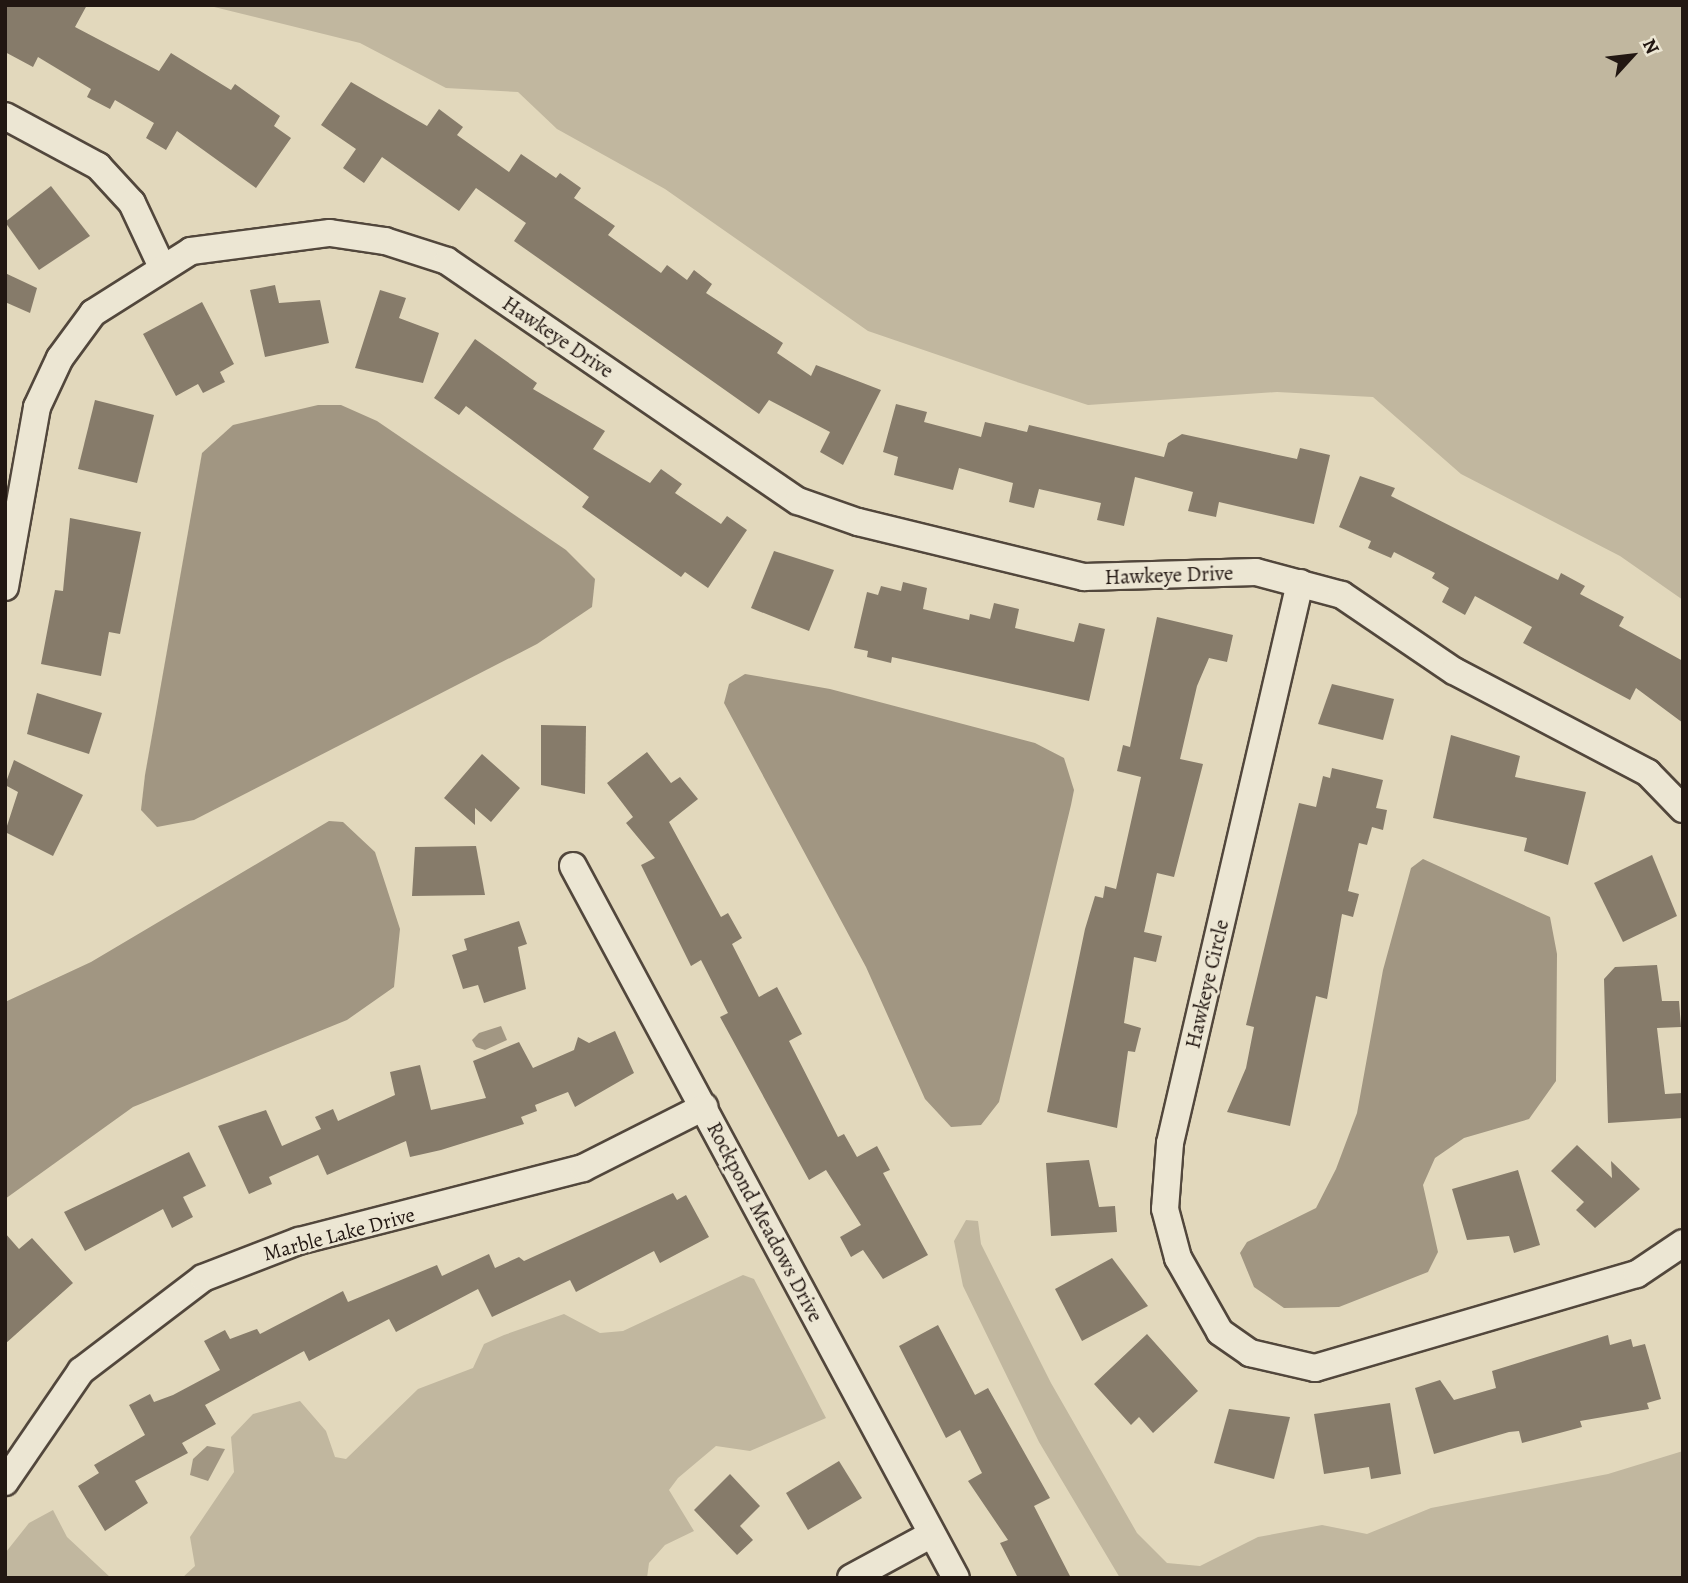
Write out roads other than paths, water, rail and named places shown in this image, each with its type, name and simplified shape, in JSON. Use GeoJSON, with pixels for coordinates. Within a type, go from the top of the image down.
{"type":"FeatureCollection","features":[{"type":"Feature","properties":{"kind":"street"},"geometry":{"type":"LineString","coordinates":[[5,116],[98,166],[132,203],[162,267]]}},
{"type":"Feature","properties":{"kind":"street","name":"Hawkeye Drive"},"geometry":{"type":"LineString","coordinates":[[5,587],[37,407],[60,358],[93,313],[191,251],[330,233],[385,241],[447,261],[798,500],[858,522],[1083,577],[1136,580],[1214,570],[1300,583]]}},
{"type":"Feature","properties":{"kind":"street"},"geometry":{"type":"LineString","coordinates":[[1300,583],[1342,594],[1454,671],[1648,773],[1683,809]]}},
{"type":"Feature","properties":{"kind":"street","name":"Hawkeye Circle"},"geometry":{"type":"LineString","coordinates":[[1300,583],[1170,1143],[1165,1209],[1178,1258],[1220,1332],[1250,1353],[1314,1368],[1637,1274],[1683,1243]]}},
{"type":"Feature","properties":{"kind":"street","name":"Rockpond Meadows Drive"},"geometry":{"type":"LineString","coordinates":[[573,866],[956,1578]]}},
{"type":"Feature","properties":{"kind":"street","name":"Marble Lake Drive"},"geometry":{"type":"LineString","coordinates":[[5,1482],[81,1371],[203,1278],[299,1241],[583,1168],[704,1107]]}},
{"type":"Feature","properties":{"kind":"street"},"geometry":{"type":"LineString","coordinates":[[851,1578],[932,1534]]}}]}
